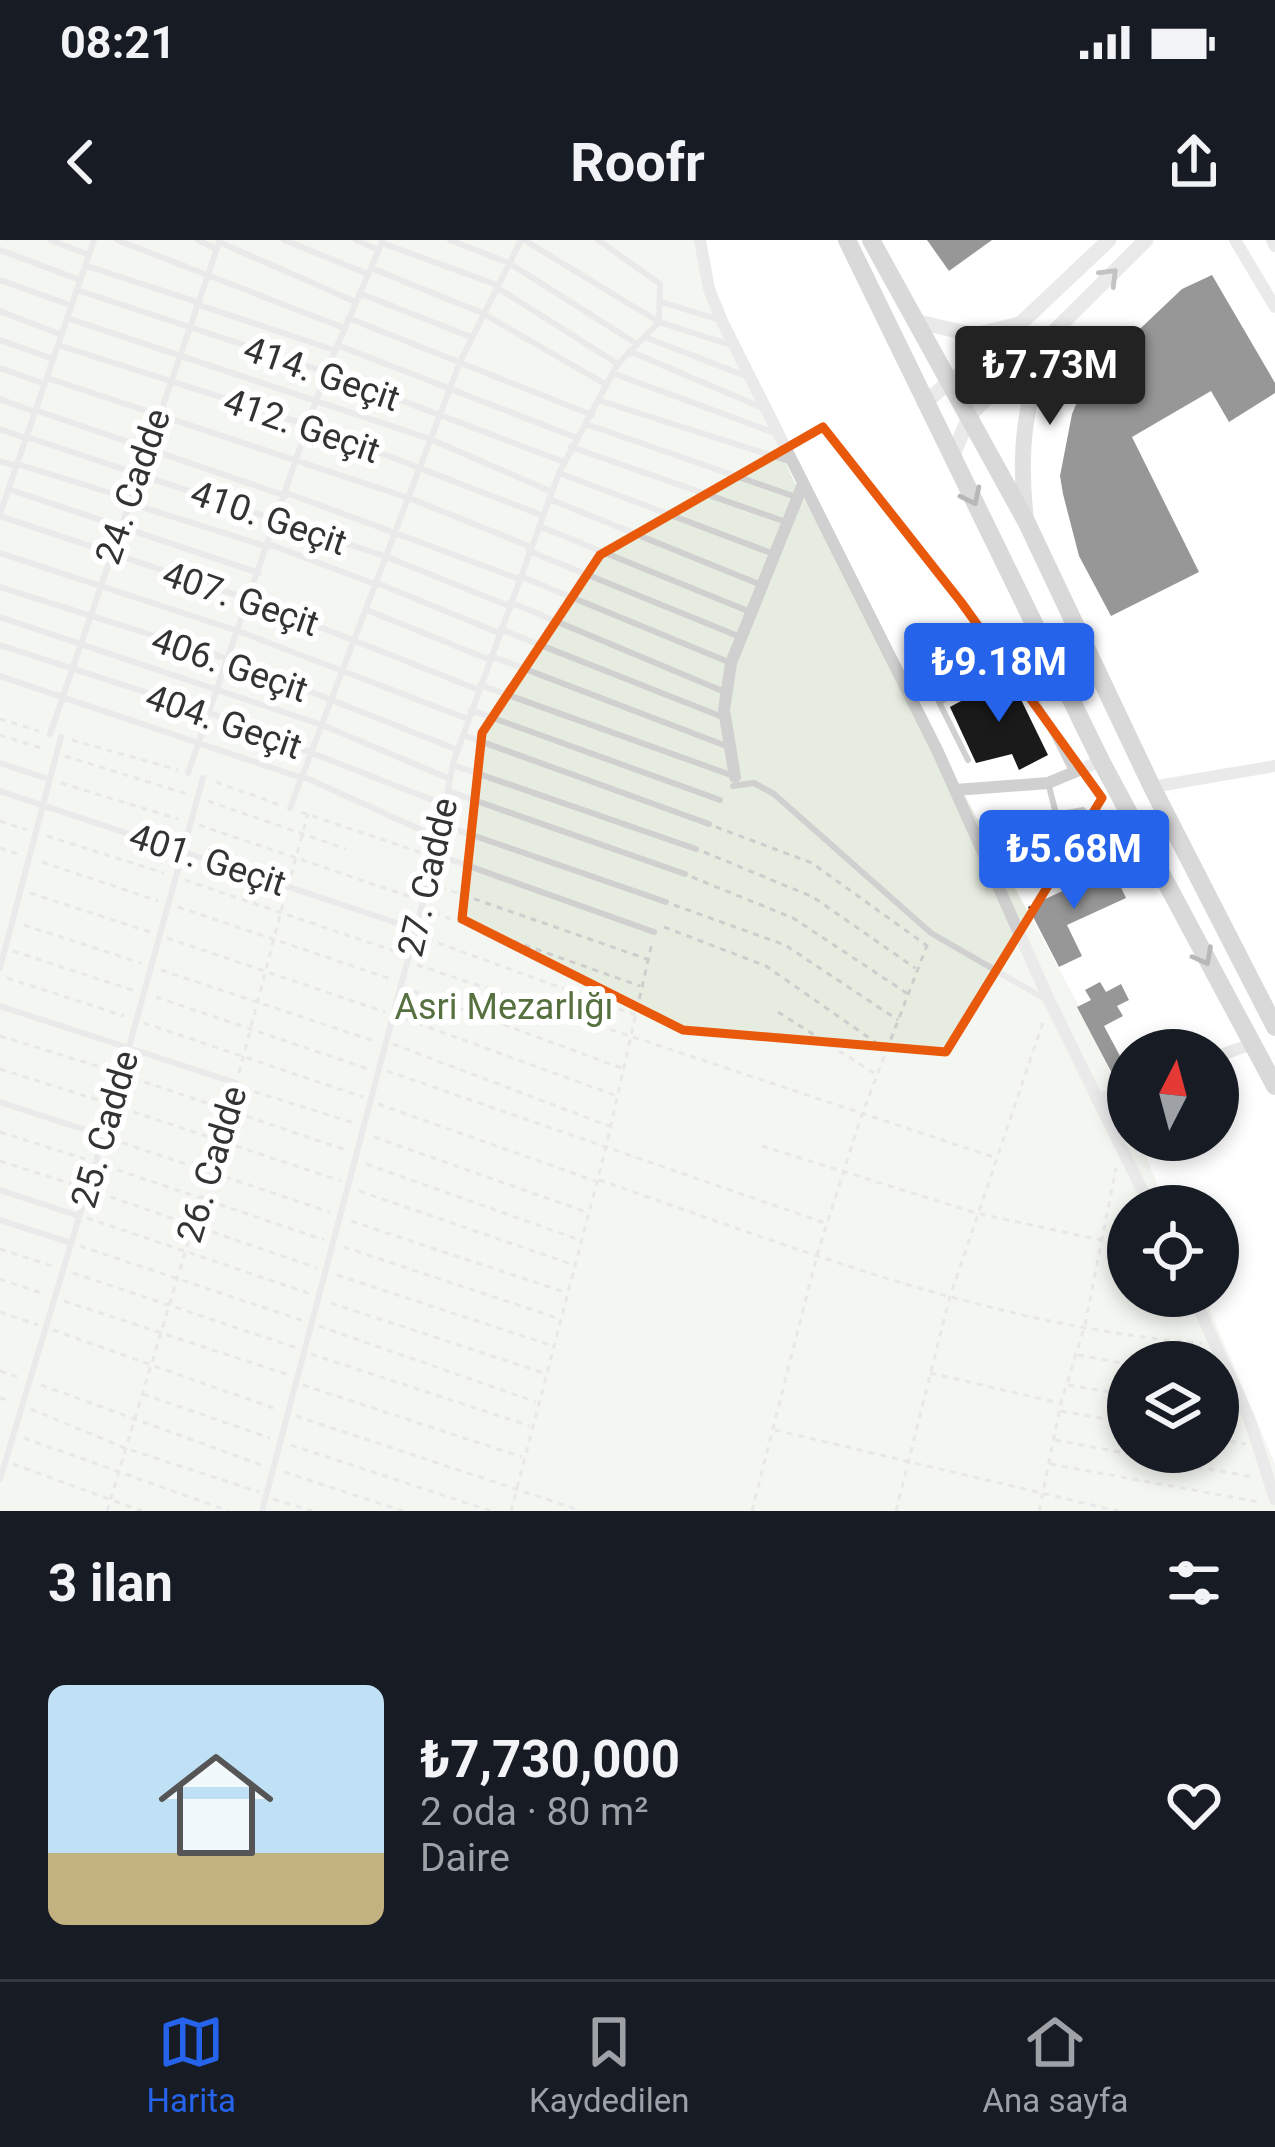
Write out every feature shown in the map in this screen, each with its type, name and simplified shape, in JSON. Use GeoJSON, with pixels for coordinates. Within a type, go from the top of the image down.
{"type":"FeatureCollection","features":[{"type":"Feature","properties":{"kind":"main road"},"geometry":{"type":"LineString","coordinates":[[848,240],[1100,760],[1275,1086]]}},
{"type":"Feature","properties":{"kind":"main road"},"geometry":{"type":"LineString","coordinates":[[871,240],[1026,521],[1152,787],[1275,1028]]}},
{"type":"Feature","properties":{"kind":"main road"},"geometry":{"type":"LineString","coordinates":[[1026,521],[1019,464],[1027,403],[1054,332]]}},
{"type":"Feature","properties":{"kind":"street"},"geometry":{"type":"LineString","coordinates":[[924,403],[1022,323],[1109,240]]}},
{"type":"Feature","properties":{"kind":"street"},"geometry":{"type":"LineString","coordinates":[[952,457],[970,415],[1146,240]]}},
{"type":"Feature","properties":{"kind":"street"},"geometry":{"type":"LineString","coordinates":[[1235,240],[1275,307]]}},
{"type":"Feature","properties":{"kind":"street"},"geometry":{"type":"LineString","coordinates":[[700,245],[722,321],[797,464],[800,490],[955,790],[1107,1120]]}},
{"type":"Feature","properties":{"kind":"street"},"geometry":{"type":"LineString","coordinates":[[912,320],[975,335],[1022,323]]}},
{"type":"Feature","properties":{"kind":"street"},"geometry":{"type":"LineString","coordinates":[[734,782],[725,718],[731,663],[759,584],[791,524],[800,490]]}},
{"type":"Feature","properties":{"kind":"street"},"geometry":{"type":"LineString","coordinates":[[955,790],[1048,783],[1100,760]]}},
{"type":"Feature","properties":{"kind":"street"},"geometry":{"type":"LineString","coordinates":[[1152,787],[1275,766]]}},
{"type":"Feature","properties":{"kind":"street"},"geometry":{"type":"LineString","coordinates":[[1239,1049],[1249,1045]]}},
{"type":"Feature","properties":{"kind":"street"},"geometry":{"type":"LineString","coordinates":[[1097,1100],[1107,1096]]}},
{"type":"Feature","properties":{"kind":"street"},"geometry":{"type":"LineString","coordinates":[[1239,1401],[1275,1502]]}},
{"type":"Feature","properties":{"kind":"lane"},"geometry":{"type":"LineString","coordinates":[[51,240],[89,254]]}},
{"type":"Feature","properties":{"kind":"lane"},"geometry":{"type":"LineString","coordinates":[[0,512],[94,240]]}},
{"type":"Feature","properties":{"kind":"lane"},"geometry":{"type":"LineString","coordinates":[[117,240],[344,328]]}},
{"type":"Feature","properties":{"kind":"lane"},"geometry":{"type":"LineString","coordinates":[[198,240],[471,337]]}},
{"type":"Feature","properties":{"kind":"lane"},"geometry":{"type":"LineString","coordinates":[[284,240],[482,313],[608,385]]}},
{"type":"Feature","properties":{"kind":"lane"},"geometry":{"type":"LineString","coordinates":[[356,240],[381,244],[496,286],[618,364]]}},
{"type":"Feature","properties":{"kind":"lane"},"geometry":{"type":"LineString","coordinates":[[450,240],[508,263],[641,340],[752,379]]}},
{"type":"Feature","properties":{"kind":"lane"},"geometry":{"type":"LineString","coordinates":[[290,808],[460,362],[522,240],[658,322],[734,346]]}},
{"type":"Feature","properties":{"kind":"lane"},"geometry":{"type":"LineString","coordinates":[[598,240],[660,284],[658,322]]}},
{"type":"Feature","properties":{"kind":"lane"},"geometry":{"type":"LineString","coordinates":[[686,240],[700,245]]}},
{"type":"Feature","properties":{"kind":"lane","name":"24. Cadde"},"geometry":{"type":"LineString","coordinates":[[50,734],[108,552],[218,244]]}},
{"type":"Feature","properties":{"kind":"lane"},"geometry":{"type":"LineString","coordinates":[[188,773],[326,372],[381,244]]}},
{"type":"Feature","properties":{"kind":"lane"},"geometry":{"type":"LineString","coordinates":[[0,250],[80,280]]}},
{"type":"Feature","properties":{"kind":"lane"},"geometry":{"type":"LineString","coordinates":[[86,265],[336,347],[577,438]]}},
{"type":"Feature","properties":{"kind":"lane"},"geometry":{"type":"LineString","coordinates":[[0,280],[71,306]]}},
{"type":"Feature","properties":{"kind":"lane","name":"414. Geçit"},"geometry":{"type":"LineString","coordinates":[[77,290],[326,372],[564,462]]}},
{"type":"Feature","properties":{"kind":"lane"},"geometry":{"type":"LineString","coordinates":[[661,302],[722,321]]}},
{"type":"Feature","properties":{"kind":"lane"},"geometry":{"type":"LineString","coordinates":[[0,311],[62,335]]}},
{"type":"Feature","properties":{"kind":"lane"},"geometry":{"type":"LineString","coordinates":[[67,318],[430,439],[550,496],[759,584]]}},
{"type":"Feature","properties":{"kind":"lane"},"geometry":{"type":"LineString","coordinates":[[348,319],[592,415]]}},
{"type":"Feature","properties":{"kind":"lane","name":"27. Cadde"},"geometry":{"type":"LineString","coordinates":[[262,1511],[468,719],[571,447],[618,364],[658,322]]}},
{"type":"Feature","properties":{"kind":"lane"},"geometry":{"type":"LineString","coordinates":[[0,340],[53,359]]}},
{"type":"Feature","properties":{"kind":"lane","name":"412. Geçit"},"geometry":{"type":"LineString","coordinates":[[58,345],[308,425],[543,516]]}},
{"type":"Feature","properties":{"kind":"lane"},"geometry":{"type":"LineString","coordinates":[[629,351],[770,411]]}},
{"type":"Feature","properties":{"kind":"lane"},"geometry":{"type":"LineString","coordinates":[[0,368],[409,498],[738,637]]}},
{"type":"Feature","properties":{"kind":"lane"},"geometry":{"type":"LineString","coordinates":[[615,374],[779,434]]}},
{"type":"Feature","properties":{"kind":"lane"},"geometry":{"type":"LineString","coordinates":[[0,399],[396,531],[731,663]]}},
{"type":"Feature","properties":{"kind":"lane"},"geometry":{"type":"LineString","coordinates":[[601,401],[797,464]]}},
{"type":"Feature","properties":{"kind":"lane"},"geometry":{"type":"LineString","coordinates":[[586,424],[800,490]]}},
{"type":"Feature","properties":{"kind":"lane","name":"410. Geçit"},"geometry":{"type":"LineString","coordinates":[[0,429],[387,557],[725,692]]}},
{"type":"Feature","properties":{"kind":"lane"},"geometry":{"type":"LineString","coordinates":[[571,447],[791,524]]}},
{"type":"Feature","properties":{"kind":"lane"},"geometry":{"type":"LineString","coordinates":[[0,461],[377,584],[725,718]]}},
{"type":"Feature","properties":{"kind":"lane"},"geometry":{"type":"LineString","coordinates":[[559,473],[777,555]]}},
{"type":"Feature","properties":{"kind":"lane"},"geometry":{"type":"LineString","coordinates":[[5,493],[259,573]]}},
{"type":"Feature","properties":{"kind":"lane","name":"407. Geçit"},"geometry":{"type":"LineString","coordinates":[[0,512],[249,599],[734,782],[754,783],[774,794],[932,933],[1050,1002]]}},
{"type":"Feature","properties":{"kind":"lane"},"geometry":{"type":"LineString","coordinates":[[538,526],[748,611]]}},
{"type":"Feature","properties":{"kind":"lane"},"geometry":{"type":"LineString","coordinates":[[0,553],[344,668],[468,719]]}},
{"type":"Feature","properties":{"kind":"lane","name":"406. Geçit"},"geometry":{"type":"LineString","coordinates":[[0,587],[228,659],[458,750]]}},
{"type":"Feature","properties":{"kind":"lane"},"geometry":{"type":"LineString","coordinates":[[367,610],[731,748]]}},
{"type":"Feature","properties":{"kind":"lane"},"geometry":{"type":"LineString","coordinates":[[0,617],[322,725],[450,778]]}},
{"type":"Feature","properties":{"kind":"lane","name":"404. Geçit"},"geometry":{"type":"LineString","coordinates":[[0,645],[210,713],[445,805]]}},
{"type":"Feature","properties":{"kind":"lane"},"geometry":{"type":"LineString","coordinates":[[968,760],[939,702],[1045,647]]}},
{"type":"Feature","properties":{"kind":"lane"},"geometry":{"type":"LineString","coordinates":[[1017,662],[1073,772]]}},
{"type":"Feature","properties":{"kind":"lane"},"geometry":{"type":"LineString","coordinates":[[0,676],[302,777],[439,838]]}},
{"type":"Feature","properties":{"kind":"lane"},"geometry":{"type":"LineString","coordinates":[[471,710],[720,800]]}},
{"type":"Feature","properties":{"kind":"lane"},"geometry":{"type":"LineString","coordinates":[[463,735],[709,824]]}},
{"type":"Feature","properties":{"kind":"lane"},"geometry":{"type":"LineString","coordinates":[[0,972],[61,737]]}},
{"type":"Feature","properties":{"kind":"lane"},"geometry":{"type":"LineString","coordinates":[[0,763],[48,779]]}},
{"type":"Feature","properties":{"kind":"lane"},"geometry":{"type":"LineString","coordinates":[[453,765],[696,849]]}},
{"type":"Feature","properties":{"kind":"lane","name":"25. Cadde"},"geometry":{"type":"LineString","coordinates":[[0,1479],[122,1074],[203,778]]}},
{"type":"Feature","properties":{"kind":"lane"},"geometry":{"type":"LineString","coordinates":[[1048,783],[1056,815]]}},
{"type":"Feature","properties":{"kind":"lane","name":"401. Geçit"},"geometry":{"type":"LineString","coordinates":[[0,791],[415,932]]}},
{"type":"Feature","properties":{"kind":"lane"},"geometry":{"type":"LineString","coordinates":[[448,791],[684,876]]}},
{"type":"Feature","properties":{"kind":"lane"},"geometry":{"type":"LineString","coordinates":[[1019,822],[1083,810],[1096,837]]}},
{"type":"Feature","properties":{"kind":"lane"},"geometry":{"type":"LineString","coordinates":[[441,824],[666,902]]}},
{"type":"Feature","properties":{"kind":"lane"},"geometry":{"type":"LineString","coordinates":[[435,855],[654,932]]}},
{"type":"Feature","properties":{"kind":"lane"},"geometry":{"type":"LineString","coordinates":[[0,1006],[236,1084]]}},
{"type":"Feature","properties":{"kind":"lane"},"geometry":{"type":"LineString","coordinates":[[0,1102],[104,1136]]}},
{"type":"Feature","properties":{"kind":"lane"},"geometry":{"type":"LineString","coordinates":[[0,1190],[79,1216]]}},
{"type":"Feature","properties":{"kind":"lane"},"geometry":{"type":"LineString","coordinates":[[0,1220],[71,1243]]}},
{"type":"Feature","properties":{"kind":"path"},"geometry":{"type":"LineString","coordinates":[[0,719],[50,734]]}},
{"type":"Feature","properties":{"kind":"path"},"geometry":{"type":"LineString","coordinates":[[0,735],[346,849]]}},
{"type":"Feature","properties":{"kind":"path"},"geometry":{"type":"LineString","coordinates":[[61,737],[188,773]]}},
{"type":"Feature","properties":{"kind":"path"},"geometry":{"type":"LineString","coordinates":[[203,778],[435,855]]}},
{"type":"Feature","properties":{"kind":"path"},"geometry":{"type":"LineString","coordinates":[[48,779],[296,859],[643,987]]}},
{"type":"Feature","properties":{"kind":"path","name":"26. Cadde"},"geometry":{"type":"LineString","coordinates":[[106,1511],[220,1142],[308,814]]}},
{"type":"Feature","properties":{"kind":"path"},"geometry":{"type":"LineString","coordinates":[[0,820],[175,876],[631,1040],[996,1158]]}},
{"type":"Feature","properties":{"kind":"path"},"geometry":{"type":"LineString","coordinates":[[709,824],[812,863],[927,945]]}},
{"type":"Feature","properties":{"kind":"path"},"geometry":{"type":"LineString","coordinates":[[0,848],[401,984],[624,1069]]}},
{"type":"Feature","properties":{"kind":"path"},"geometry":{"type":"LineString","coordinates":[[696,849],[813,897],[917,970]]}},
{"type":"Feature","properties":{"kind":"path"},"geometry":{"type":"LineString","coordinates":[[684,876],[793,918],[908,994]]}},
{"type":"Feature","properties":{"kind":"path"},"geometry":{"type":"LineString","coordinates":[[428,883],[649,960]]}},
{"type":"Feature","properties":{"kind":"path"},"geometry":{"type":"LineString","coordinates":[[22,891],[393,1015],[617,1096]]}},
{"type":"Feature","properties":{"kind":"path"},"geometry":{"type":"LineString","coordinates":[[666,902],[785,945],[898,1021]]}},
{"type":"Feature","properties":{"kind":"path"},"geometry":{"type":"LineString","coordinates":[[13,922],[386,1043],[610,1126]]}},
{"type":"Feature","properties":{"kind":"path"},"geometry":{"type":"LineString","coordinates":[[511,1511],[605,1151],[656,924],[766,966],[887,1050]]}},
{"type":"Feature","properties":{"kind":"path"},"geometry":{"type":"LineString","coordinates":[[415,932],[637,1015]]}},
{"type":"Feature","properties":{"kind":"path"},"geometry":{"type":"LineString","coordinates":[[752,1511],[817,1255],[861,1117],[932,933]]}},
{"type":"Feature","properties":{"kind":"path"},"geometry":{"type":"LineString","coordinates":[[6,949],[828,1224]]}},
{"type":"Feature","properties":{"kind":"path"},"geometry":{"type":"LineString","coordinates":[[0,972],[949,1300],[1194,1341]]}},
{"type":"Feature","properties":{"kind":"path"},"geometry":{"type":"LineString","coordinates":[[896,1511],[949,1300],[1050,1002]]}},
{"type":"Feature","properties":{"kind":"path"},"geometry":{"type":"LineString","coordinates":[[778,1012],[877,1075]]}},
{"type":"Feature","properties":{"kind":"path"},"geometry":{"type":"LineString","coordinates":[[0,1036],[228,1111],[579,1240]]}},
{"type":"Feature","properties":{"kind":"path"},"geometry":{"type":"LineString","coordinates":[[0,1070],[572,1264]]}},
{"type":"Feature","properties":{"kind":"path"},"geometry":{"type":"LineString","coordinates":[[236,1084],[587,1212]]}},
{"type":"Feature","properties":{"kind":"path"},"geometry":{"type":"LineString","coordinates":[[0,1132],[559,1319]]}},
{"type":"Feature","properties":{"kind":"path"},"geometry":{"type":"LineString","coordinates":[[104,1136],[565,1293]]}},
{"type":"Feature","properties":{"kind":"path"},"geometry":{"type":"LineString","coordinates":[[762,1146],[847,1168],[976,1214],[1107,1241]]}},
{"type":"Feature","properties":{"kind":"path"},"geometry":{"type":"LineString","coordinates":[[0,1161],[553,1346]]}},
{"type":"Feature","properties":{"kind":"path"},"geometry":{"type":"LineString","coordinates":[[1039,1511],[1059,1411],[1085,1325],[1117,1161]]}},
{"type":"Feature","properties":{"kind":"path"},"geometry":{"type":"LineString","coordinates":[[79,1216],[545,1374]]}},
{"type":"Feature","properties":{"kind":"path"},"geometry":{"type":"LineString","coordinates":[[71,1243],[538,1403]]}},
{"type":"Feature","properties":{"kind":"path"},"geometry":{"type":"LineString","coordinates":[[0,1250],[532,1427]]}},
{"type":"Feature","properties":{"kind":"path"},"geometry":{"type":"LineString","coordinates":[[0,1279],[525,1458]]}},
{"type":"Feature","properties":{"kind":"path"},"geometry":{"type":"LineString","coordinates":[[1076,1354],[1107,1360]]}},
{"type":"Feature","properties":{"kind":"path"},"geometry":{"type":"LineString","coordinates":[[0,1371],[403,1511]]}},
{"type":"Feature","properties":{"kind":"path"},"geometry":{"type":"LineString","coordinates":[[930,1373],[1061,1403]]}},
{"type":"Feature","properties":{"kind":"path"},"geometry":{"type":"LineString","coordinates":[[1066,1385],[1107,1392]]}},
{"type":"Feature","properties":{"kind":"path"},"geometry":{"type":"LineString","coordinates":[[141,1394],[491,1511]]}},
{"type":"Feature","properties":{"kind":"path"},"geometry":{"type":"LineString","coordinates":[[0,1398],[124,1448],[312,1511]]}},
{"type":"Feature","properties":{"kind":"path"},"geometry":{"type":"LineString","coordinates":[[1059,1411],[1107,1419]]}},
{"type":"Feature","properties":{"kind":"path"},"geometry":{"type":"LineString","coordinates":[[773,1429],[1118,1511]]}},
{"type":"Feature","properties":{"kind":"path"},"geometry":{"type":"LineString","coordinates":[[14,1433],[229,1511]]}},
{"type":"Feature","properties":{"kind":"path"},"geometry":{"type":"LineString","coordinates":[[1053,1440],[1269,1480]]}},
{"type":"Feature","properties":{"kind":"path"},"geometry":{"type":"LineString","coordinates":[[1239,1443],[1258,1446]]}},
{"type":"Feature","properties":{"kind":"path"},"geometry":{"type":"LineString","coordinates":[[5,1461],[142,1511]]}},
{"type":"Feature","properties":{"kind":"path"},"geometry":{"type":"LineString","coordinates":[[1048,1464],[1275,1502]]}},
{"type":"Feature","properties":{"kind":"highlighted area"},"geometry":{"type":"Polygon","coordinates":[[[823,427],[961,602],[1102,798],[946,1052],[683,1030],[462,919],[482,733],[600,555],[823,427]]]}},
{"type":"Feature","properties":{"kind":"green space","name":"Asri Mezarlığı"},"geometry":{"type":"Polygon","coordinates":[[[0,240],[698,240],[705,288],[793,479],[1090,1026],[1107,1066],[1107,1161],[1148,1161],[1157,1185],[1107,1185],[1107,1317],[1213,1317],[1223,1341],[1107,1341],[1107,1473],[1239,1473],[1239,1379],[1275,1464],[1275,1511],[0,1511],[0,240]]]}},
{"type":"Feature","properties":{"kind":"building"},"geometry":{"type":"Polygon","coordinates":[[[927,240],[992,240],[949,271],[927,240]]]}},
{"type":"Feature","properties":{"kind":"building"},"geometry":{"type":"Polygon","coordinates":[[[1212,275],[1275,383],[1275,393],[1229,422],[1211,391],[1132,437],[1199,572],[1111,616],[1079,556],[1063,494],[1060,476],[1072,414],[1083,388],[1105,362],[1182,289],[1212,275]]]}},
{"type":"Feature","properties":{"kind":"building"},"geometry":{"type":"Polygon","coordinates":[[[1009,675],[1048,755],[1019,770],[1012,754],[976,763],[950,707],[1009,675]]]}},
{"type":"Feature","properties":{"kind":"building"},"geometry":{"type":"Polygon","coordinates":[[[1112,868],[1126,898],[1067,925],[1082,956],[1059,967],[1028,907],[1112,868]]]}},
{"type":"Feature","properties":{"kind":"building"},"geometry":{"type":"Polygon","coordinates":[[[1100,982],[1106,992],[1121,984],[1129,1000],[1117,1006],[1123,1016],[1104,1026],[1107,1064],[1077,1007],[1091,1000],[1085,990],[1100,982]]]}}]}
